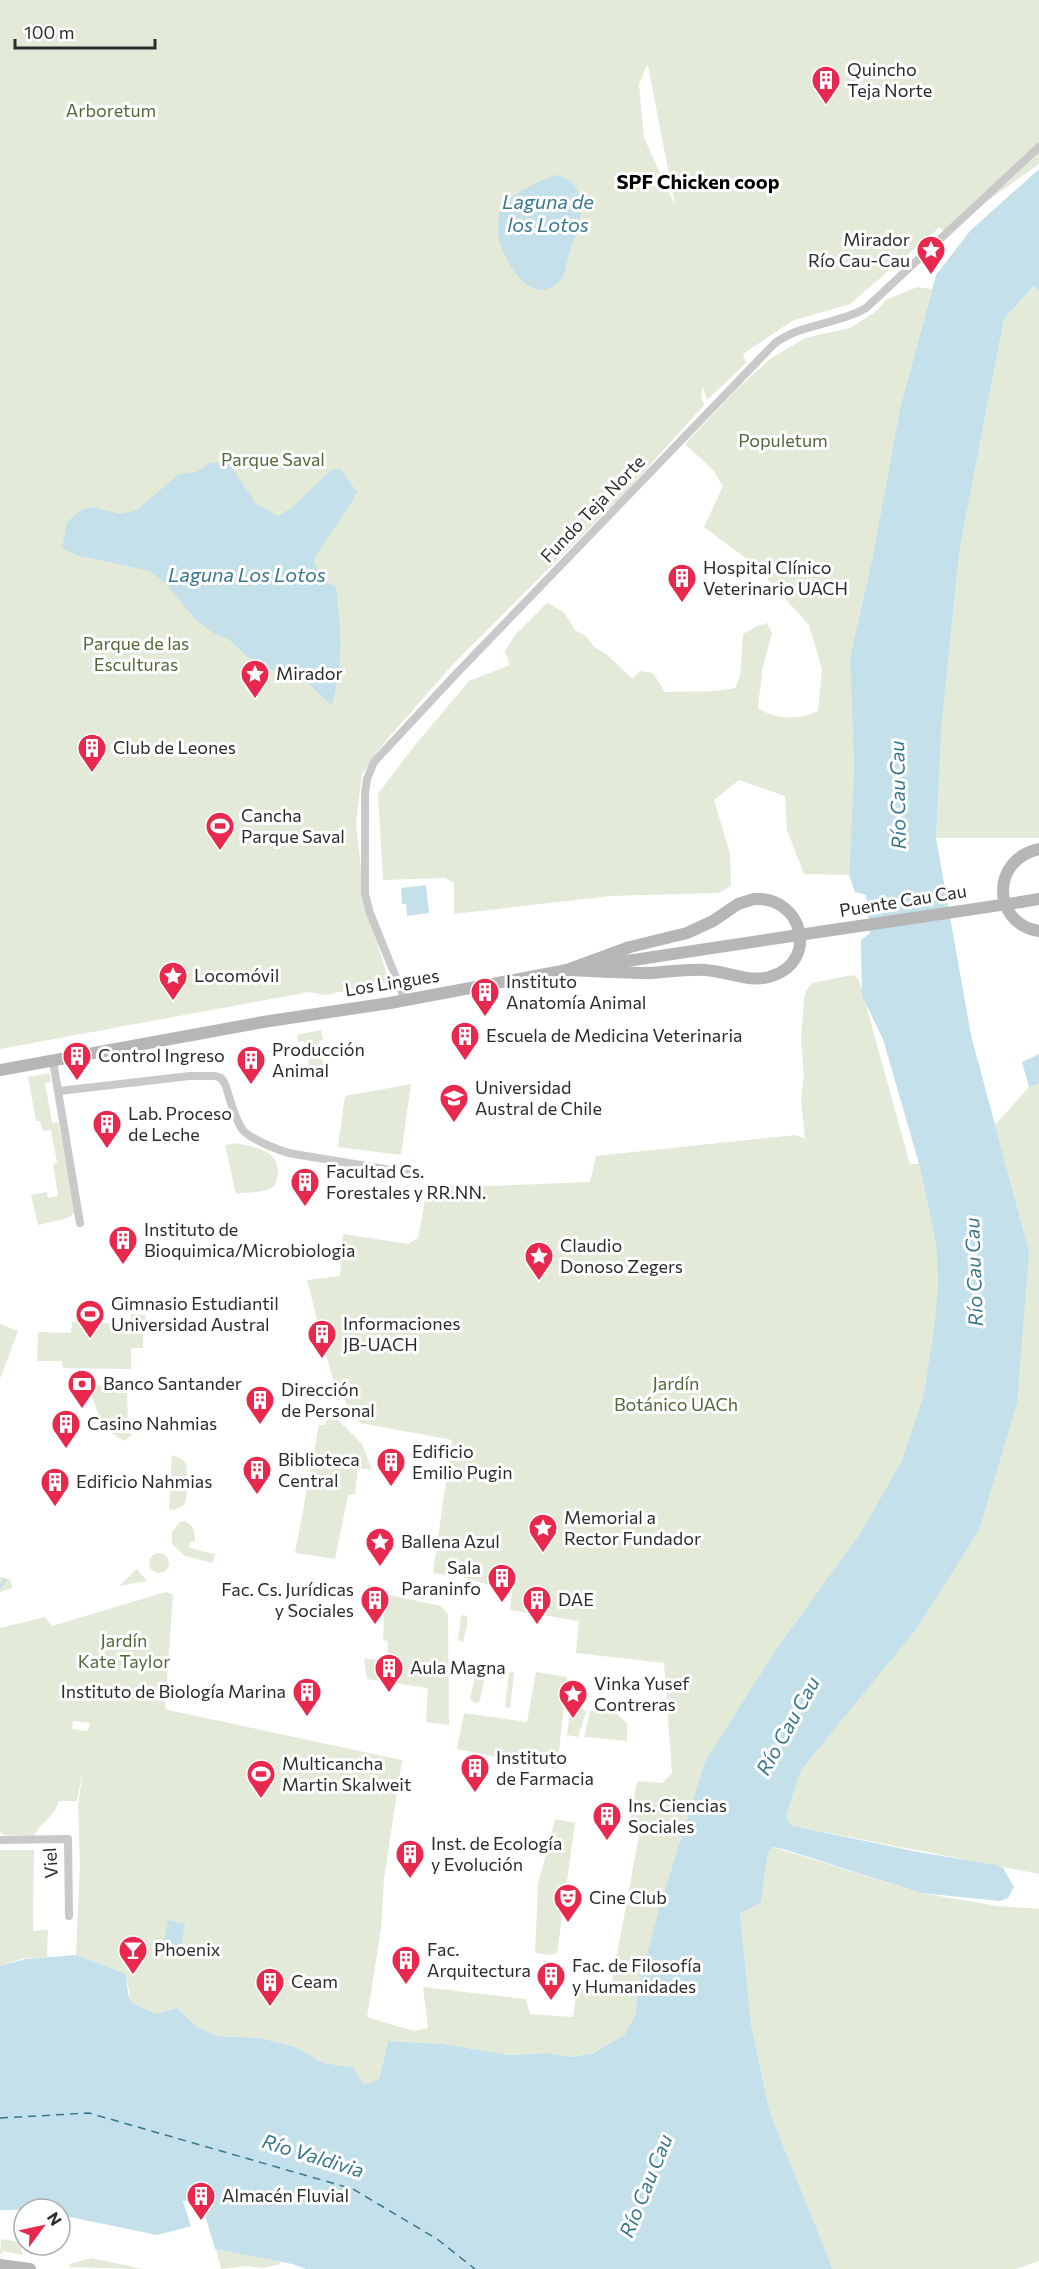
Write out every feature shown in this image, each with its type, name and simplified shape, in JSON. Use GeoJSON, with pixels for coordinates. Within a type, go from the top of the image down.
{"type":"FeatureCollection","features":[{"type":"Feature","properties":{"kind":"main road"},"geometry":{"type":"LineString","coordinates":[[1039,849],[1025,854],[1014,862],[1006,874],[1003,888],[1004,902],[1010,915],[1021,924],[1039,931]]}},
{"type":"Feature","properties":{"kind":"main road"},"geometry":{"type":"LineString","coordinates":[[753,899],[768,899],[781,904],[791,913],[800,932],[797,953],[791,964],[780,973],[768,978],[751,979],[726,972],[703,970],[650,973],[567,970],[630,947],[687,933],[713,921],[738,904],[753,899]]}},
{"type":"Feature","properties":{"kind":"main road","name":"Puente Cau Cau"},"geometry":{"type":"LineString","coordinates":[[792,936],[1039,899]]}},
{"type":"Feature","properties":{"kind":"main road","name":"Los Lingues"},"geometry":{"type":"LineString","coordinates":[[0,1070],[567,970],[792,936]]}},
{"type":"Feature","properties":{"kind":"main road"},"geometry":{"type":"LineString","coordinates":[[0,2265],[30,2269]]}},
{"type":"Feature","properties":{"kind":"street","name":"Fundo Teja Norte"},"geometry":{"type":"LineString","coordinates":[[405,1000],[370,913],[365,894],[365,793],[367,779],[374,762],[774,344],[794,332],[847,318],[875,302],[1039,147]]}},
{"type":"Feature","properties":{"kind":"street"},"geometry":{"type":"LineString","coordinates":[[53,1061],[80,1223]]}},
{"type":"Feature","properties":{"kind":"street"},"geometry":{"type":"LineString","coordinates":[[59,1091],[190,1076],[215,1076],[221,1078],[225,1084],[243,1131],[258,1140],[284,1152],[416,1174]]}},
{"type":"Feature","properties":{"kind":"street","name":"Viel"},"geometry":{"type":"LineString","coordinates":[[0,1840],[68,1839],[69,1916]]}},
{"type":"Feature","properties":{"kind":"green space","name":"Parque Saval"},"geometry":{"type":"Polygon","coordinates":[[[0,0],[1039,0],[1039,164],[944,232],[940,227],[850,304],[792,321],[743,354],[746,363],[707,400],[703,387],[701,395],[704,405],[624,494],[453,664],[383,744],[362,774],[356,823],[364,898],[389,982],[325,995],[309,992],[0,1049],[0,0]],[[648,66],[639,84],[644,138],[675,205],[648,66]]]}},
{"type":"Feature","properties":{"kind":"green space"},"geometry":{"type":"Polygon","coordinates":[[[1039,281],[1039,838],[936,838],[942,720],[960,547],[1004,319],[1039,281]]]}},
{"type":"Feature","properties":{"kind":"green space","name":"Populetum"},"geometry":{"type":"Polygon","coordinates":[[[917,287],[932,289],[900,408],[872,560],[850,657],[854,767],[849,875],[804,874],[787,830],[785,796],[739,780],[714,800],[730,854],[731,886],[719,893],[610,896],[454,914],[454,883],[445,878],[383,880],[378,794],[415,745],[469,681],[510,665],[505,651],[515,635],[547,603],[564,612],[575,630],[587,637],[594,647],[606,654],[633,679],[640,671],[653,673],[665,692],[735,688],[740,676],[743,634],[767,623],[772,633],[762,671],[758,708],[780,717],[803,716],[818,711],[822,669],[809,625],[769,581],[764,572],[704,527],[723,486],[713,470],[685,444],[736,390],[770,359],[805,338],[850,328],[875,312],[886,300],[917,287]]]}},
{"type":"Feature","properties":{"kind":"green space","name":"Jardín Botánico UACh"},"geometry":{"type":"Polygon","coordinates":[[[852,975],[858,978],[910,1164],[919,1164],[936,1244],[938,1285],[934,1329],[923,1397],[901,1462],[861,1532],[777,1648],[705,1761],[658,1912],[637,1992],[636,2013],[624,2035],[592,2053],[571,2057],[547,2053],[509,2055],[443,2044],[388,2041],[379,2079],[364,2086],[353,2067],[323,2063],[296,2047],[260,2038],[217,2036],[197,2027],[177,2008],[156,2014],[131,2003],[126,1974],[76,1955],[80,1864],[78,1807],[83,1769],[77,1801],[59,1801],[54,1812],[34,1836],[3,1835],[0,1831],[0,1628],[45,1617],[52,1626],[166,1592],[173,1595],[165,1707],[168,1710],[402,1760],[384,1879],[381,1929],[367,2017],[413,2031],[428,2028],[423,1987],[526,1999],[530,2014],[573,2017],[577,1988],[611,1986],[639,1836],[628,1831],[637,1781],[662,1783],[672,1773],[664,1663],[576,1653],[579,1621],[510,1610],[512,1592],[463,1577],[433,1573],[452,1440],[360,1423],[335,1386],[325,1352],[332,1342],[322,1339],[307,1280],[340,1276],[343,1234],[408,1244],[418,1238],[428,1185],[488,1186],[590,1182],[596,1156],[796,1135],[805,1139],[801,1100],[804,1075],[801,1040],[804,1000],[806,991],[812,983],[852,975]],[[73,1721],[72,1729],[88,1731],[90,1723],[73,1721]]]}},
{"type":"Feature","properties":{"kind":"green space"},"geometry":{"type":"Polygon","coordinates":[[[321,1030],[323,1040],[319,1041],[326,1077],[312,1079],[304,1041],[298,1042],[297,1035],[321,1030]]]}},
{"type":"Feature","properties":{"kind":"green space"},"geometry":{"type":"Polygon","coordinates":[[[50,1073],[51,1082],[45,1083],[52,1123],[58,1122],[76,1211],[68,1218],[38,1225],[31,1195],[47,1192],[48,1198],[58,1196],[53,1165],[57,1162],[51,1130],[43,1131],[40,1121],[36,1121],[28,1077],[50,1073]]]}},
{"type":"Feature","properties":{"kind":"green space"},"geometry":{"type":"Polygon","coordinates":[[[411,1084],[401,1155],[338,1147],[345,1096],[411,1084]]]}},
{"type":"Feature","properties":{"kind":"green space"},"geometry":{"type":"Polygon","coordinates":[[[1039,1084],[1039,1874],[793,1826],[786,1816],[801,1770],[1029,1253],[995,1125],[1029,1087],[1039,1084]]]}},
{"type":"Feature","properties":{"kind":"green space"},"geometry":{"type":"Polygon","coordinates":[[[237,1143],[260,1149],[272,1156],[278,1169],[273,1187],[236,1194],[225,1145],[237,1143]]]}},
{"type":"Feature","properties":{"kind":"green space","name":"Gimnasio Estudiantil Universidad Austral"},"geometry":{"type":"Polygon","coordinates":[[[131,1314],[145,1315],[145,1325],[156,1325],[156,1333],[143,1333],[143,1348],[131,1348],[131,1369],[63,1368],[62,1361],[37,1361],[38,1332],[71,1333],[72,1322],[130,1324],[131,1314]]]}},
{"type":"Feature","properties":{"kind":"green space"},"geometry":{"type":"Polygon","coordinates":[[[0,1324],[18,1331],[0,1379],[0,1324]]]}},
{"type":"Feature","properties":{"kind":"green space"},"geometry":{"type":"Polygon","coordinates":[[[91,1385],[127,1386],[128,1429],[132,1435],[124,1441],[104,1428],[89,1390],[91,1385]]]}},
{"type":"Feature","properties":{"kind":"green space"},"geometry":{"type":"Polygon","coordinates":[[[330,1412],[362,1444],[372,1470],[358,1468],[355,1494],[348,1495],[335,1559],[295,1553],[319,1425],[325,1425],[330,1412]]]}},
{"type":"Feature","properties":{"kind":"green space"},"geometry":{"type":"Polygon","coordinates":[[[172,1455],[185,1462],[187,1476],[187,1494],[184,1504],[174,1510],[169,1509],[172,1455]]]}},
{"type":"Feature","properties":{"kind":"green space"},"geometry":{"type":"Polygon","coordinates":[[[184,1521],[192,1527],[194,1532],[195,1542],[190,1542],[189,1548],[215,1554],[213,1563],[185,1556],[172,1544],[172,1532],[180,1522],[184,1521]]]}},
{"type":"Feature","properties":{"kind":"green space"},"geometry":{"type":"Polygon","coordinates":[[[159,1553],[166,1556],[169,1563],[166,1570],[159,1573],[152,1570],[149,1563],[152,1556],[159,1553]]]}},
{"type":"Feature","properties":{"kind":"green space"},"geometry":{"type":"Polygon","coordinates":[[[137,1569],[147,1581],[119,1586],[137,1569]]]}},
{"type":"Feature","properties":{"kind":"green space"},"geometry":{"type":"Polygon","coordinates":[[[0,1577],[11,1580],[12,1588],[0,1592],[0,1577]]]}},
{"type":"Feature","properties":{"kind":"green space"},"geometry":{"type":"Polygon","coordinates":[[[385,1594],[441,1606],[448,1614],[449,1725],[426,1722],[428,1688],[367,1679],[364,1659],[387,1660],[388,1642],[383,1639],[385,1594]]]}},
{"type":"Feature","properties":{"kind":"green space"},"geometry":{"type":"Polygon","coordinates":[[[461,1616],[467,1617],[467,1625],[463,1642],[458,1640],[461,1616]]]}},
{"type":"Feature","properties":{"kind":"green space"},"geometry":{"type":"Polygon","coordinates":[[[479,1665],[486,1670],[480,1700],[476,1704],[470,1699],[479,1665]]]}},
{"type":"Feature","properties":{"kind":"green space"},"geometry":{"type":"Polygon","coordinates":[[[509,1672],[514,1672],[510,1708],[505,1707],[509,1672]]]}},
{"type":"Feature","properties":{"kind":"green space"},"geometry":{"type":"Polygon","coordinates":[[[536,1672],[567,1677],[557,1769],[457,1749],[464,1713],[527,1722],[536,1672]]]}},
{"type":"Feature","properties":{"kind":"green space"},"geometry":{"type":"Polygon","coordinates":[[[572,1696],[586,1712],[578,1737],[567,1735],[572,1696]]]}},
{"type":"Feature","properties":{"kind":"green space"},"geometry":{"type":"Polygon","coordinates":[[[611,1709],[627,1723],[627,1741],[584,1737],[590,1711],[611,1709]]]}},
{"type":"Feature","properties":{"kind":"green space"},"geometry":{"type":"Polygon","coordinates":[[[555,1819],[575,1823],[557,1953],[550,1955],[535,1953],[538,1884],[555,1819]]]}},
{"type":"Feature","properties":{"kind":"green space"},"geometry":{"type":"Polygon","coordinates":[[[773,1847],[921,1893],[998,1906],[1039,1909],[1039,2261],[1015,2269],[833,2269],[770,2113],[751,2025],[740,1914],[761,1902],[768,1852],[773,1847]]]}},
{"type":"Feature","properties":{"kind":"green space"},"geometry":{"type":"Polygon","coordinates":[[[0,1850],[34,1850],[33,1931],[48,1930],[47,1957],[22,1959],[0,1966],[0,1850]]]}},
{"type":"Feature","properties":{"kind":"green space"},"geometry":{"type":"Polygon","coordinates":[[[1,2239],[12,2241],[12,2253],[3,2251],[0,2255],[1,2239]]]}},
{"type":"Feature","properties":{"kind":"green space"},"geometry":{"type":"Polygon","coordinates":[[[216,2249],[278,2261],[281,2264],[263,2268],[247,2266],[221,2269],[216,2249]]]}},
{"type":"Feature","properties":{"kind":"green space"},"geometry":{"type":"Polygon","coordinates":[[[91,2258],[143,2269],[69,2267],[70,2264],[91,2258]]]}},
{"type":"Feature","properties":{"kind":"water"},"geometry":{"type":"Polygon","coordinates":[[[1039,169],[1039,290],[1034,286],[1004,319],[960,547],[942,720],[936,838],[971,1035],[1029,1252],[1017,1403],[979,1530],[917,1628],[801,1770],[786,1816],[793,1826],[918,1852],[996,1865],[1003,1868],[1014,1887],[1008,1898],[1000,1901],[921,1893],[783,1849],[773,1847],[768,1852],[761,1902],[740,1914],[751,2025],[770,2113],[833,2269],[306,2269],[292,2264],[215,2249],[200,2201],[183,2201],[191,2226],[157,2235],[72,2217],[72,2197],[12,2197],[12,2210],[0,2210],[0,1966],[26,1959],[76,1955],[126,1974],[128,1994],[132,2003],[156,2014],[177,2008],[197,2027],[217,2036],[260,2038],[296,2047],[323,2063],[353,2067],[364,2085],[379,2079],[388,2041],[443,2044],[509,2055],[547,2053],[571,2057],[593,2053],[624,2035],[636,2013],[637,1992],[658,1912],[705,1761],[777,1648],[861,1532],[901,1462],[923,1397],[934,1329],[938,1285],[936,1244],[919,1164],[883,1039],[862,996],[861,940],[870,933],[866,895],[855,892],[849,875],[854,767],[850,657],[872,560],[900,408],[936,275],[970,231],[1039,169]]]}},
{"type":"Feature","properties":{"kind":"water","name":"Laguna de los Lotos"},"geometry":{"type":"Polygon","coordinates":[[[558,175],[570,181],[577,190],[581,199],[581,210],[564,275],[550,288],[540,290],[530,287],[521,280],[502,249],[498,235],[500,207],[544,179],[558,175]]]}},
{"type":"Feature","properties":{"kind":"water","name":"Laguna Los Lotos"},"geometry":{"type":"Polygon","coordinates":[[[228,462],[256,504],[278,516],[291,508],[331,470],[340,469],[357,492],[314,560],[319,576],[336,588],[338,604],[340,661],[332,706],[308,683],[292,679],[250,659],[227,638],[215,634],[197,621],[166,584],[150,571],[76,555],[62,548],[67,522],[80,511],[93,507],[121,514],[137,510],[179,474],[196,472],[210,463],[228,462]]]}},
{"type":"Feature","properties":{"kind":"water"},"geometry":{"type":"Polygon","coordinates":[[[426,885],[429,913],[407,916],[406,904],[402,904],[401,888],[426,885]]]}},
{"type":"Feature","properties":{"kind":"water"},"geometry":{"type":"Polygon","coordinates":[[[1039,1054],[1039,1084],[1029,1087],[1022,1062],[1039,1054]]]}},
{"type":"Feature","properties":{"kind":"water"},"geometry":{"type":"Polygon","coordinates":[[[168,1920],[185,1924],[179,1957],[162,1954],[168,1920]]]}},
{"type":"Feature","properties":{"kind":"pier"},"geometry":{"type":"Polygon","coordinates":[[[183,2201],[201,2201],[215,2249],[212,2250],[198,2204],[187,2204],[192,2229],[183,2201]]]}},
{"type":"Feature","properties":{"kind":"waterway"},"geometry":{"type":"LineString","coordinates":[[0,1587],[5,1580]]}},
{"type":"Feature","properties":{"kind":"ferry route"},"geometry":{"type":"LineString","coordinates":[[0,2118],[89,2113],[353,2189],[437,2239],[475,2269]]}},
{"type":"Feature","properties":{"kind":"place","name":"Quincho Teja Norte"},"geometry":{"type":"Point","coordinates":[826,106]}},
{"type":"Feature","properties":{"kind":"place","name":"Mirador Río Cau-Cau"},"geometry":{"type":"Point","coordinates":[931,276]}},
{"type":"Feature","properties":{"kind":"place","name":"Hospital Clínico Veterinario UACH"},"geometry":{"type":"Point","coordinates":[682,604]}},
{"type":"Feature","properties":{"kind":"place","name":"Mirador"},"geometry":{"type":"Point","coordinates":[255,700]}},
{"type":"Feature","properties":{"kind":"place","name":"Club de Leones"},"geometry":{"type":"Point","coordinates":[92,774]}},
{"type":"Feature","properties":{"kind":"place","name":"Cancha Parque Saval"},"geometry":{"type":"Point","coordinates":[220,852]}},
{"type":"Feature","properties":{"kind":"place","name":"Locomóvil"},"geometry":{"type":"Point","coordinates":[173,1002]}},
{"type":"Feature","properties":{"kind":"place","name":"Instituto Anatomía Animal"},"geometry":{"type":"Point","coordinates":[485,1018]}},
{"type":"Feature","properties":{"kind":"place","name":"Escuela de Medicina Veterinaria"},"geometry":{"type":"Point","coordinates":[465,1062]}},
{"type":"Feature","properties":{"kind":"place","name":"Control Ingreso"},"geometry":{"type":"Point","coordinates":[77,1082]}},
{"type":"Feature","properties":{"kind":"place","name":"Producción Animal"},"geometry":{"type":"Point","coordinates":[251,1086]}},
{"type":"Feature","properties":{"kind":"place","name":"Universidad Austral de Chile"},"geometry":{"type":"Point","coordinates":[454,1124]}},
{"type":"Feature","properties":{"kind":"place","name":"Lab. Proceso de Leche"},"geometry":{"type":"Point","coordinates":[107,1150]}},
{"type":"Feature","properties":{"kind":"place","name":"Facultad Cs. Forestales y RR.NN."},"geometry":{"type":"Point","coordinates":[305,1208]}},
{"type":"Feature","properties":{"kind":"place","name":"Instituto de Bioquimica/Microbiologia"},"geometry":{"type":"Point","coordinates":[123,1266]}},
{"type":"Feature","properties":{"kind":"place","name":"Claudio Donoso Zegers"},"geometry":{"type":"Point","coordinates":[539,1282]}},
{"type":"Feature","properties":{"kind":"place","name":"Gimnasio Estudiantil Universidad Austral"},"geometry":{"type":"Point","coordinates":[90,1340]}},
{"type":"Feature","properties":{"kind":"place","name":"Informaciones JB-UACH"},"geometry":{"type":"Point","coordinates":[322,1360]}},
{"type":"Feature","properties":{"kind":"place","name":"Banco Santander"},"geometry":{"type":"Point","coordinates":[82,1410]}},
{"type":"Feature","properties":{"kind":"place","name":"Dirección de Personal"},"geometry":{"type":"Point","coordinates":[260,1426]}},
{"type":"Feature","properties":{"kind":"place","name":"Casino Nahmias"},"geometry":{"type":"Point","coordinates":[66,1450]}},
{"type":"Feature","properties":{"kind":"place","name":"Edificio Emilio Pugin"},"geometry":{"type":"Point","coordinates":[391,1488]}},
{"type":"Feature","properties":{"kind":"place","name":"Biblioteca Central"},"geometry":{"type":"Point","coordinates":[257,1496]}},
{"type":"Feature","properties":{"kind":"place","name":"Edificio Nahmias"},"geometry":{"type":"Point","coordinates":[55,1508]}},
{"type":"Feature","properties":{"kind":"place","name":"Memorial a Rector Fundador"},"geometry":{"type":"Point","coordinates":[543,1554]}},
{"type":"Feature","properties":{"kind":"place","name":"Ballena Azul"},"geometry":{"type":"Point","coordinates":[380,1568]}},
{"type":"Feature","properties":{"kind":"place","name":"Sala Paraninfo"},"geometry":{"type":"Point","coordinates":[502,1604]}},
{"type":"Feature","properties":{"kind":"place","name":"Fac. Cs. Jurídicas y Sociales"},"geometry":{"type":"Point","coordinates":[375,1626]}},
{"type":"Feature","properties":{"kind":"place","name":"DAE"},"geometry":{"type":"Point","coordinates":[537,1626]}},
{"type":"Feature","properties":{"kind":"place","name":"Aula Magna"},"geometry":{"type":"Point","coordinates":[389,1694]}},
{"type":"Feature","properties":{"kind":"place","name":"Instituto de Biología Marina"},"geometry":{"type":"Point","coordinates":[307,1718]}},
{"type":"Feature","properties":{"kind":"place","name":"Vinka Yusef Contreras"},"geometry":{"type":"Point","coordinates":[573,1720]}},
{"type":"Feature","properties":{"kind":"place","name":"Instituto de Farmacia"},"geometry":{"type":"Point","coordinates":[475,1794]}},
{"type":"Feature","properties":{"kind":"place","name":"Multicancha Martin Skalweit"},"geometry":{"type":"Point","coordinates":[261,1800]}},
{"type":"Feature","properties":{"kind":"place","name":"Ins. Ciencias Sociales"},"geometry":{"type":"Point","coordinates":[607,1842]}},
{"type":"Feature","properties":{"kind":"place","name":"Inst. de Ecología y Evolución"},"geometry":{"type":"Point","coordinates":[410,1880]}},
{"type":"Feature","properties":{"kind":"place","name":"Cine Club"},"geometry":{"type":"Point","coordinates":[568,1924]}},
{"type":"Feature","properties":{"kind":"place","name":"Phoenix"},"geometry":{"type":"Point","coordinates":[133,1976]}},
{"type":"Feature","properties":{"kind":"place","name":"Fac. Arquitectura"},"geometry":{"type":"Point","coordinates":[406,1986]}},
{"type":"Feature","properties":{"kind":"place","name":"Fac. de Filosofía y Humanidades"},"geometry":{"type":"Point","coordinates":[551,2002]}},
{"type":"Feature","properties":{"kind":"place","name":"Ceam"},"geometry":{"type":"Point","coordinates":[270,2008]}},
{"type":"Feature","properties":{"kind":"place","name":"Almacén Fluvial"},"geometry":{"type":"Point","coordinates":[201,2222]}},
{"type":"Feature","properties":{"kind":"district","name":"SPF Chicken coop"},"geometry":{"type":"Point","coordinates":[698,182]}},
{"type":"Feature","properties":{"kind":"park label","name":"Arboretum"},"geometry":{"type":"Point","coordinates":[111,111]}},
{"type":"Feature","properties":{"kind":"park label","name":"Parque de las Esculturas"},"geometry":{"type":"Point","coordinates":[136,654]}},
{"type":"Feature","properties":{"kind":"park label","name":"Jardín Kate Taylor"},"geometry":{"type":"Point","coordinates":[124,1651]}},
{"type":"Feature","properties":{"kind":"water label","name":"Río Cau Cau"},"geometry":{"type":"Point","coordinates":[898,795]}},
{"type":"Feature","properties":{"kind":"water label","name":"Río Cau Cau"},"geometry":{"type":"Point","coordinates":[974,1272]}},
{"type":"Feature","properties":{"kind":"water label","name":"Río Cau Cau"},"geometry":{"type":"Point","coordinates":[788,1726]}},
{"type":"Feature","properties":{"kind":"water label","name":"Río Valdivia"},"geometry":{"type":"Point","coordinates":[313,2156]}},
{"type":"Feature","properties":{"kind":"water label","name":"Río Cau Cau"},"geometry":{"type":"Point","coordinates":[646,2186]}}]}
